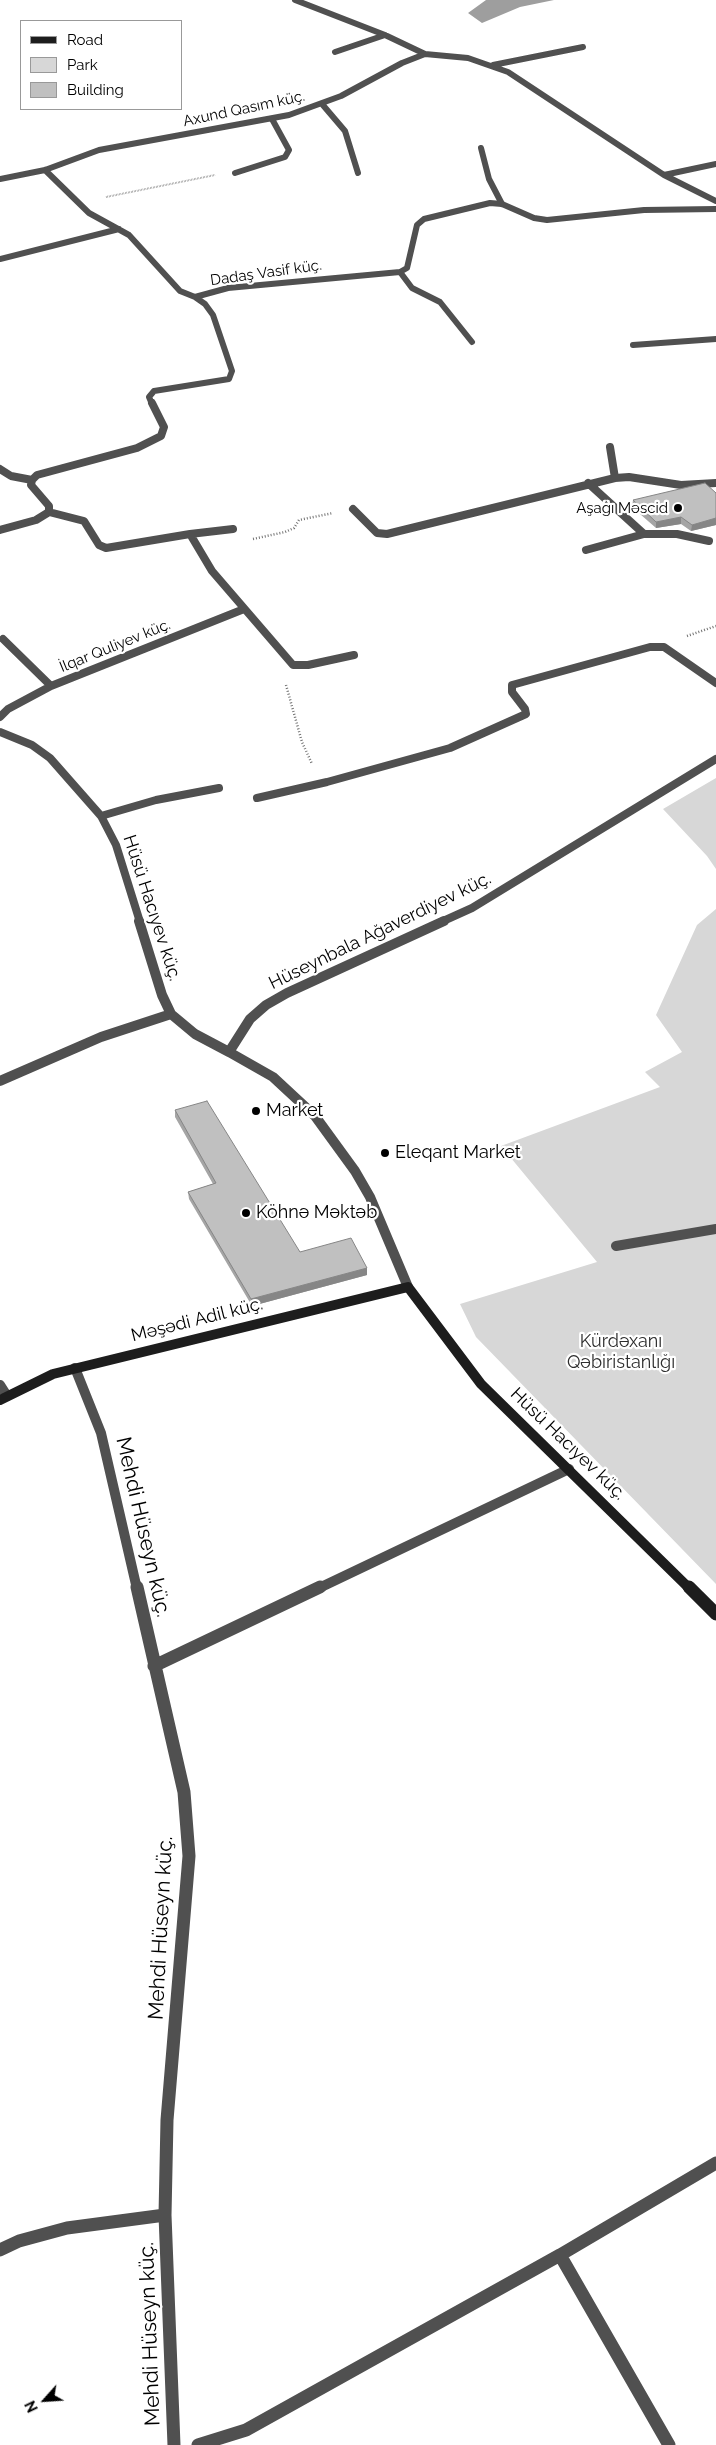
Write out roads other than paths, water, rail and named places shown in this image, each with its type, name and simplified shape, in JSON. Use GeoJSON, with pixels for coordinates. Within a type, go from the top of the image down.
{"type":"FeatureCollection","features":[{"type":"Feature","properties":{"kind":"street"},"geometry":{"type":"LineString","coordinates":[[295,0],[385,35],[425,54]]}},
{"type":"Feature","properties":{"kind":"street"},"geometry":{"type":"LineString","coordinates":[[335,52],[385,35]]}},
{"type":"Feature","properties":{"kind":"street"},"geometry":{"type":"LineString","coordinates":[[492,65],[583,47]]}},
{"type":"Feature","properties":{"kind":"street","name":"Axund Qasım küç."},"geometry":{"type":"LineString","coordinates":[[0,179],[45,170],[99,150],[272,119],[322,104],[402,63],[425,54],[448,54],[492,65],[528,83],[664,175],[689,189],[716,200]]}},
{"type":"Feature","properties":{"kind":"street"},"geometry":{"type":"LineString","coordinates":[[322,104],[336,118],[345,131],[358,174]]}},
{"type":"Feature","properties":{"kind":"street"},"geometry":{"type":"LineString","coordinates":[[235,173],[285,157],[289,150],[272,119]]}},
{"type":"Feature","properties":{"kind":"street"},"geometry":{"type":"LineString","coordinates":[[481,148],[489,179],[502,204]]}},
{"type":"Feature","properties":{"kind":"street"},"geometry":{"type":"LineString","coordinates":[[664,175],[716,164]]}},
{"type":"Feature","properties":{"kind":"street"},"geometry":{"type":"LineString","coordinates":[[45,170],[98,220],[119,229],[136,242],[180,291],[195,297]]}},
{"type":"Feature","properties":{"kind":"street"},"geometry":{"type":"LineString","coordinates":[[472,342],[440,302],[412,288],[400,272],[407,268],[417,225],[424,219],[490,203],[502,204],[534,218],[547,220],[672,208],[716,209]]}},
{"type":"Feature","properties":{"kind":"street"},"geometry":{"type":"LineString","coordinates":[[0,259],[119,229]]}},
{"type":"Feature","properties":{"kind":"street","name":"Dadaş Vasif küç."},"geometry":{"type":"LineString","coordinates":[[195,297],[214,291],[256,284],[400,272]]}},
{"type":"Feature","properties":{"kind":"street","name":"Dadaş Vasif küç."},"geometry":{"type":"LineString","coordinates":[[32,480],[46,472],[153,441],[161,436],[164,427],[149,397],[154,391],[164,388],[218,382],[229,378],[232,371],[212,315],[205,304],[195,297]]}},
{"type":"Feature","properties":{"kind":"street"},"geometry":{"type":"LineString","coordinates":[[633,346],[716,339]]}},
{"type":"Feature","properties":{"kind":"street"},"geometry":{"type":"LineString","coordinates":[[610,447],[615,478]]}},
{"type":"Feature","properties":{"kind":"street"},"geometry":{"type":"LineString","coordinates":[[0,469],[11,476],[32,480],[33,489],[49,506],[50,512]]}},
{"type":"Feature","properties":{"kind":"street"},"geometry":{"type":"LineString","coordinates":[[353,509],[377,533],[387,534],[588,483],[615,478],[629,477],[675,484],[714,485]]}},
{"type":"Feature","properties":{"kind":"street"},"geometry":{"type":"LineString","coordinates":[[588,483],[644,534]]}},
{"type":"Feature","properties":{"kind":"street"},"geometry":{"type":"LineString","coordinates":[[0,530],[36,520],[50,512],[84,521],[96,541],[106,548],[233,529]]}},
{"type":"Feature","properties":{"kind":"street"},"geometry":{"type":"LineString","coordinates":[[190,534],[212,571],[293,665],[308,665],[354,655]]}},
{"type":"Feature","properties":{"kind":"street"},"geometry":{"type":"LineString","coordinates":[[586,550],[644,534],[677,534],[708,541]]}},
{"type":"Feature","properties":{"kind":"street","name":"İlqar Quliyev küç."},"geometry":{"type":"LineString","coordinates":[[0,717],[8,709],[51,686],[244,609]]}},
{"type":"Feature","properties":{"kind":"street"},"geometry":{"type":"LineString","coordinates":[[3,640],[51,686]]}},
{"type":"Feature","properties":{"kind":"street"},"geometry":{"type":"LineString","coordinates":[[256,798],[327,782],[450,748],[526,714],[512,692],[512,686],[519,682],[650,647],[664,647],[716,683]]}},
{"type":"Feature","properties":{"kind":"street","name":"Hüsü Hacıyev küç."},"geometry":{"type":"LineString","coordinates":[[0,732],[32,745],[50,758],[101,816],[116,845],[159,986],[171,1014],[194,1034],[229,1052]]}},
{"type":"Feature","properties":{"kind":"street","name":"Hüseynbala Ağaverdiyev küç."},"geometry":{"type":"LineString","coordinates":[[229,1052],[250,1019],[287,993],[472,908],[716,759]]}},
{"type":"Feature","properties":{"kind":"street"},"geometry":{"type":"LineString","coordinates":[[101,816],[147,802],[219,788]]}},
{"type":"Feature","properties":{"kind":"street"},"geometry":{"type":"LineString","coordinates":[[0,1082],[101,1036],[171,1014]]}},
{"type":"Feature","properties":{"kind":"street"},"geometry":{"type":"LineString","coordinates":[[229,1052],[272,1077],[296,1096],[316,1116],[356,1170],[370,1197],[408,1286]]}},
{"type":"Feature","properties":{"kind":"street"},"geometry":{"type":"LineString","coordinates":[[616,1246],[716,1229]]}},
{"type":"Feature","properties":{"kind":"street","name":"Hüsü Hacıyev küç."},"geometry":{"type":"LineString","coordinates":[[408,1286],[481,1384],[716,1614]]}},
{"type":"Feature","properties":{"kind":"street","name":"Məşədi Adil küç."},"geometry":{"type":"LineString","coordinates":[[4,1398],[53,1374],[408,1286]]}},
{"type":"Feature","properties":{"kind":"street","name":"Mehdi Hüseyn küç."},"geometry":{"type":"LineString","coordinates":[[75,1368],[94,1409],[101,1432],[184,1792],[189,1856],[167,2120],[165,2215],[174,2445]]}},
{"type":"Feature","properties":{"kind":"street"},"geometry":{"type":"LineString","coordinates":[[0,1385],[4,1398]]}},
{"type":"Feature","properties":{"kind":"street"},"geometry":{"type":"LineString","coordinates":[[154,1666],[569,1469]]}},
{"type":"Feature","properties":{"kind":"street"},"geometry":{"type":"LineString","coordinates":[[198,2445],[246,2430],[560,2255],[716,2163]]}},
{"type":"Feature","properties":{"kind":"street"},"geometry":{"type":"LineString","coordinates":[[0,2250],[19,2241],[67,2228],[165,2215]]}},
{"type":"Feature","properties":{"kind":"street"},"geometry":{"type":"LineString","coordinates":[[560,2255],[668,2445]]}},
{"type":"Feature","properties":{"kind":"place","name":"Aşağı Məscid"},"geometry":{"type":"Point","coordinates":[678,508]}},
{"type":"Feature","properties":{"kind":"place","name":"Market"},"geometry":{"type":"Point","coordinates":[256,1111]}},
{"type":"Feature","properties":{"kind":"place","name":"Eleqant Market"},"geometry":{"type":"Point","coordinates":[385,1153]}},
{"type":"Feature","properties":{"kind":"place","name":"Köhnə Məktəb"},"geometry":{"type":"Point","coordinates":[246,1213]}},
{"type":"Feature","properties":{"kind":"park label","name":"Kürdəxanı Qəbiristanlığı"},"geometry":{"type":"Point","coordinates":[621,1352]}}]}
